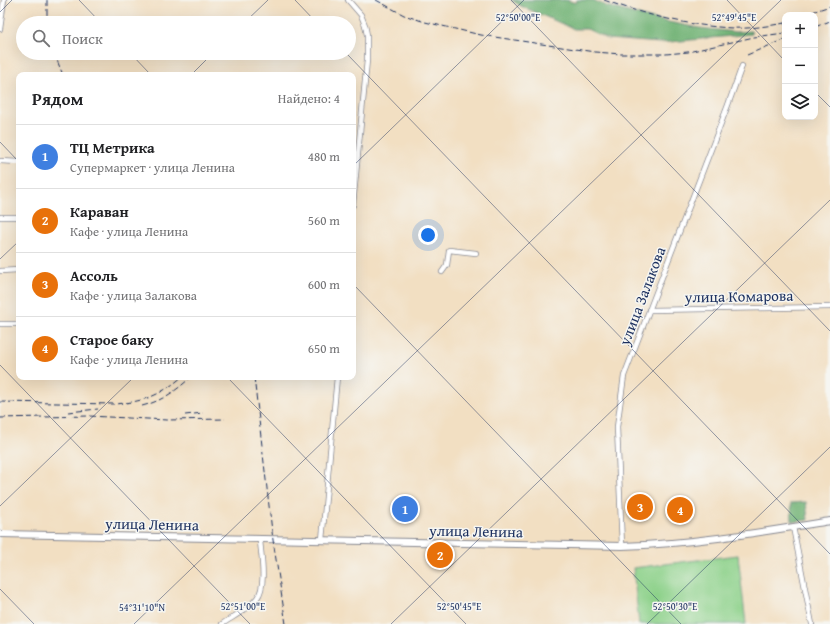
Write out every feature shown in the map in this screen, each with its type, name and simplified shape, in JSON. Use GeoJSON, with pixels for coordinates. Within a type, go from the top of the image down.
{"type":"FeatureCollection","features":[{"type":"Feature","properties":{"kind":"main road","name":"улица Ленина"},"geometry":{"type":"LineString","coordinates":[[0,534],[646,546],[830,521]]}},
{"type":"Feature","properties":{"kind":"street"},"geometry":{"type":"LineString","coordinates":[[0,29],[4,0]]}},
{"type":"Feature","properties":{"kind":"street"},"geometry":{"type":"LineString","coordinates":[[348,0],[361,15],[367,35],[367,60],[356,174]]}},
{"type":"Feature","properties":{"kind":"street","name":"улица Залакова"},"geometry":{"type":"LineString","coordinates":[[622,546],[617,427],[624,376],[742,66]]}},
{"type":"Feature","properties":{"kind":"street"},"geometry":{"type":"LineString","coordinates":[[0,161],[16,162]]}},
{"type":"Feature","properties":{"kind":"street"},"geometry":{"type":"LineString","coordinates":[[0,216],[16,217]]}},
{"type":"Feature","properties":{"kind":"street"},"geometry":{"type":"LineString","coordinates":[[442,272],[447,265],[450,250],[476,253]]}},
{"type":"Feature","properties":{"kind":"street"},"geometry":{"type":"LineString","coordinates":[[0,270],[16,270]]}},
{"type":"Feature","properties":{"kind":"street","name":"улица Комарова"},"geometry":{"type":"LineString","coordinates":[[649,310],[830,307]]}},
{"type":"Feature","properties":{"kind":"street"},"geometry":{"type":"LineString","coordinates":[[0,324],[16,324]]}},
{"type":"Feature","properties":{"kind":"street"},"geometry":{"type":"LineString","coordinates":[[322,540],[336,380]]}},
{"type":"Feature","properties":{"kind":"street"},"geometry":{"type":"LineString","coordinates":[[793,527],[812,624]]}},
{"type":"Feature","properties":{"kind":"street"},"geometry":{"type":"LineString","coordinates":[[222,624],[258,598],[261,591],[262,577],[260,540]]}},
{"type":"Feature","properties":{"kind":"green space"},"geometry":{"type":"Polygon","coordinates":[[[511,0],[566,0],[576,3],[577,0],[593,0],[606,6],[653,19],[699,28],[735,32],[751,31],[752,34],[660,43],[608,39],[587,29],[574,29],[521,6],[511,0]]]}},
{"type":"Feature","properties":{"kind":"green space"},"geometry":{"type":"Polygon","coordinates":[[[806,502],[808,520],[792,522],[791,503],[806,502]]]}},
{"type":"Feature","properties":{"kind":"green space"},"geometry":{"type":"Polygon","coordinates":[[[738,555],[746,624],[639,624],[633,568],[738,555]]]}},
{"type":"Feature","properties":{"kind":"railway"},"geometry":{"type":"LineString","coordinates":[[47,0],[47,16]]}},
{"type":"Feature","properties":{"kind":"railway"},"geometry":{"type":"LineString","coordinates":[[376,0],[404,15],[425,22],[481,35],[595,52],[621,54],[666,54],[688,52],[754,37],[782,33]]}},
{"type":"Feature","properties":{"kind":"railway"},"geometry":{"type":"LineString","coordinates":[[604,0],[651,15],[700,25],[746,28],[782,23]]}},
{"type":"Feature","properties":{"kind":"railway"},"geometry":{"type":"LineString","coordinates":[[812,12],[830,6]]}},
{"type":"Feature","properties":{"kind":"railway"},"geometry":{"type":"LineString","coordinates":[[818,26],[830,21]]}},
{"type":"Feature","properties":{"kind":"railway"},"geometry":{"type":"LineString","coordinates":[[747,55],[782,40]]}},
{"type":"Feature","properties":{"kind":"railway"},"geometry":{"type":"LineString","coordinates":[[57,60],[62,72]]}},
{"type":"Feature","properties":{"kind":"railway"},"geometry":{"type":"LineString","coordinates":[[0,402],[114,404],[134,402],[151,397],[179,380]]}},
{"type":"Feature","properties":{"kind":"railway"},"geometry":{"type":"LineString","coordinates":[[142,406],[168,395],[188,380]]}},
{"type":"Feature","properties":{"kind":"railway"},"geometry":{"type":"LineString","coordinates":[[254,380],[273,540],[286,624]]}},
{"type":"Feature","properties":{"kind":"railway"},"geometry":{"type":"LineString","coordinates":[[68,412],[98,409]]}},
{"type":"Feature","properties":{"kind":"railway"},"geometry":{"type":"LineString","coordinates":[[185,415],[203,413]]}},
{"type":"Feature","properties":{"kind":"railway"},"geometry":{"type":"LineString","coordinates":[[0,418],[89,416],[167,420],[225,419]]}},
{"type":"Feature","properties":{"kind":"place","name":"Ассоль"},"geometry":{"type":"Point","coordinates":[640,507]}},
{"type":"Feature","properties":{"kind":"place","name":"ТЦ Метрика"},"geometry":{"type":"Point","coordinates":[405,509]}},
{"type":"Feature","properties":{"kind":"place","name":"Старое баку"},"geometry":{"type":"Point","coordinates":[680,510]}},
{"type":"Feature","properties":{"kind":"place","name":"Караван"},"geometry":{"type":"Point","coordinates":[440,555]}}]}
